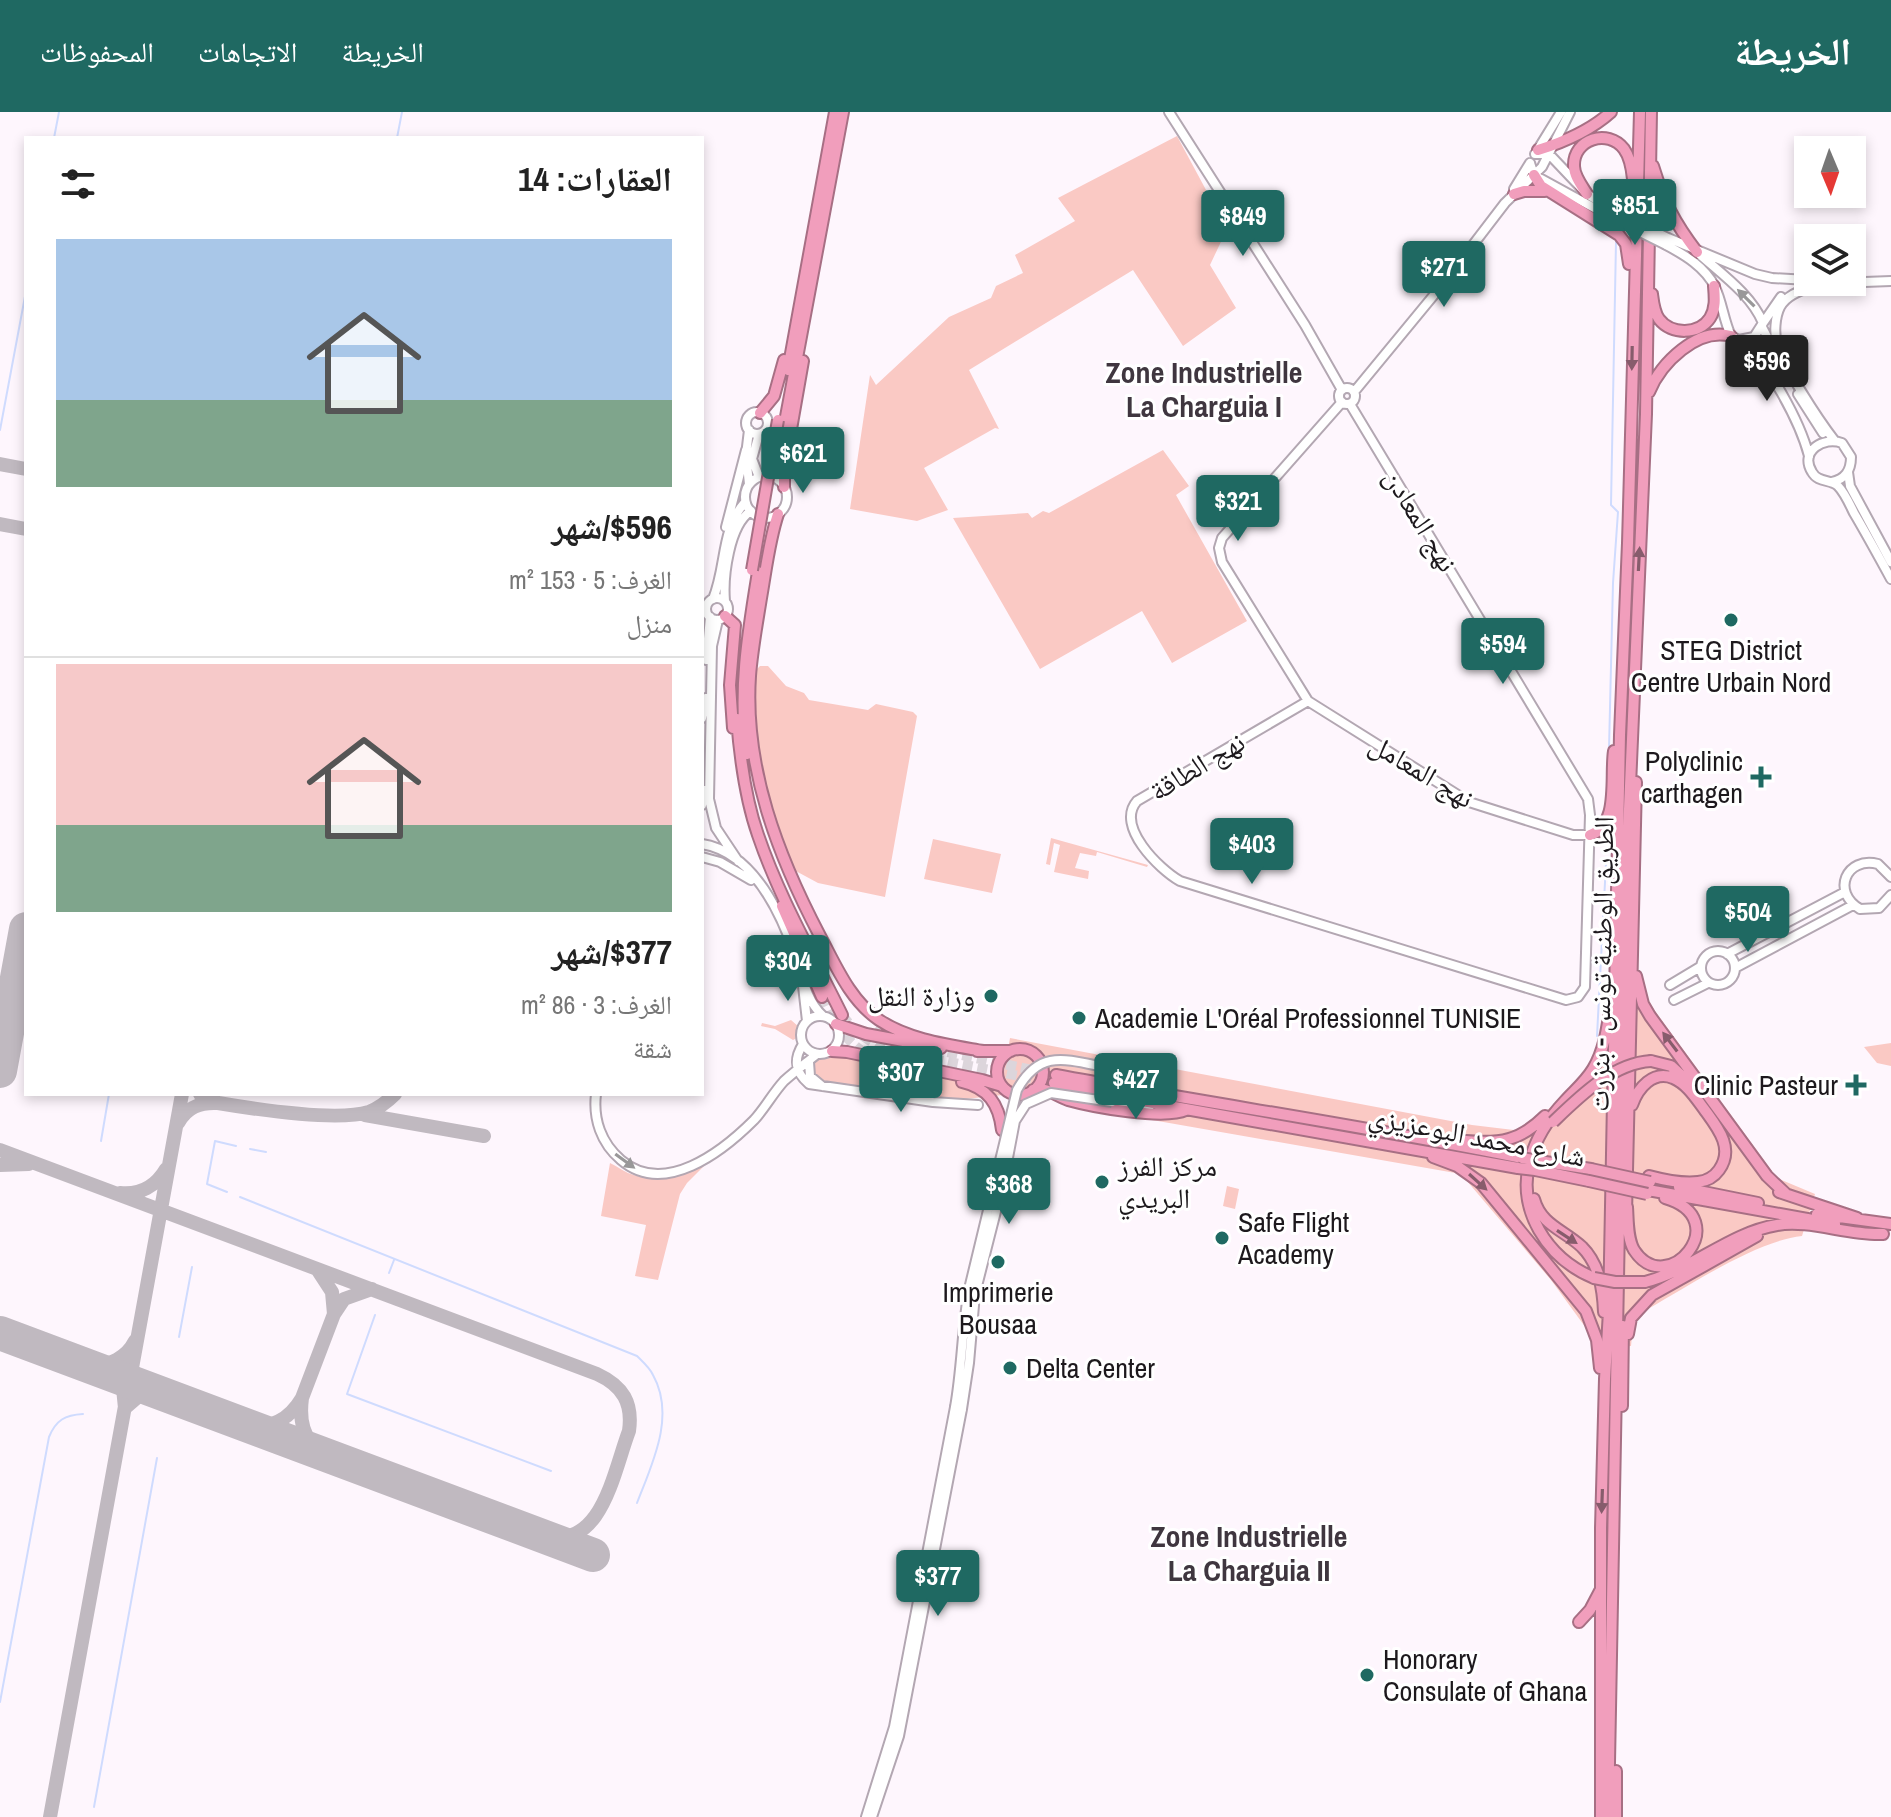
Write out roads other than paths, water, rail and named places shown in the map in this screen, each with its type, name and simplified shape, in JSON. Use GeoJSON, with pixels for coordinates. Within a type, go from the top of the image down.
{"type":"FeatureCollection","features":[{"type":"Feature","properties":{"kind":"highway"},"geometry":{"type":"LineString","coordinates":[[822,997],[760,856],[749,818],[738,741],[738,659],[835,112]]}},
{"type":"Feature","properties":{"kind":"highway"},"geometry":{"type":"LineString","coordinates":[[781,421],[809,296],[843,112]]}},
{"type":"Feature","properties":{"kind":"highway"},"geometry":{"type":"LineString","coordinates":[[1541,153],[1592,127],[1611,112]]}},
{"type":"Feature","properties":{"kind":"highway","name":"الطريق الوطنية تونس - بنزرت"},"geometry":{"type":"LineString","coordinates":[[1605,1816],[1600,1684],[1605,1379],[1620,735],[1640,112]]}},
{"type":"Feature","properties":{"kind":"highway","name":"الطريق الوطنية تونس - بنزرت"},"geometry":{"type":"LineString","coordinates":[[1605,1816],[1614,1571],[1625,917],[1646,414],[1651,112]]}},
{"type":"Feature","properties":{"kind":"highway"},"geometry":{"type":"LineString","coordinates":[[1587,194],[1577,176],[1574,162],[1582,146],[1601,137],[1617,142],[1627,153],[1636,198]]}},
{"type":"Feature","properties":{"kind":"highway"},"geometry":{"type":"LineString","coordinates":[[1650,156],[1662,198],[1672,218],[1697,252]]}},
{"type":"Feature","properties":{"kind":"highway"},"geometry":{"type":"LineString","coordinates":[[1534,175],[1538,184],[1612,229],[1624,241],[1633,309]]}},
{"type":"Feature","properties":{"kind":"highway"},"geometry":{"type":"LineString","coordinates":[[1514,194],[1538,189],[1551,191]]}},
{"type":"Feature","properties":{"kind":"highway"},"geometry":{"type":"LineString","coordinates":[[1648,278],[1660,320],[1679,331],[1694,330],[1709,321],[1715,306],[1714,286]]}},
{"type":"Feature","properties":{"kind":"highway"},"geometry":{"type":"LineString","coordinates":[[784,487],[784,469],[812,311],[809,296]]}},
{"type":"Feature","properties":{"kind":"highway"},"geometry":{"type":"LineString","coordinates":[[760,413],[774,396],[788,341],[796,324]]}},
{"type":"Feature","properties":{"kind":"highway"},"geometry":{"type":"LineString","coordinates":[[1646,414],[1653,382],[1671,360],[1705,337],[1721,334],[1735,338]]}},
{"type":"Feature","properties":{"kind":"highway"},"geometry":{"type":"LineString","coordinates":[[778,514],[755,630],[750,699],[752,737],[760,785],[788,872],[843,978],[871,1013],[900,1031],[983,1051]]}},
{"type":"Feature","properties":{"kind":"highway"},"geometry":{"type":"LineString","coordinates":[[755,571],[744,658],[743,705],[748,756],[758,803],[783,875],[831,968],[850,1001],[877,1025]]}},
{"type":"Feature","properties":{"kind":"highway"},"geometry":{"type":"LineString","coordinates":[[718,617],[735,625],[730,704],[732,725],[738,741]]}},
{"type":"Feature","properties":{"kind":"highway"},"geometry":{"type":"LineString","coordinates":[[1615,1498],[1625,1343],[1636,748],[1632,721]]}},
{"type":"Feature","properties":{"kind":"highway"},"geometry":{"type":"LineString","coordinates":[[1590,835],[1603,828],[1609,818],[1613,760],[1620,735]]}},
{"type":"Feature","properties":{"kind":"highway"},"geometry":{"type":"LineString","coordinates":[[746,791],[767,859],[839,1019],[897,1041],[956,1050],[1029,1051],[1041,1064],[1041,1078],[1033,1090]]}},
{"type":"Feature","properties":{"kind":"highway"},"geometry":{"type":"LineString","coordinates":[[1633,936],[1636,981],[1650,1016],[1767,1176],[1785,1193]]}},
{"type":"Feature","properties":{"kind":"highway"},"geometry":{"type":"LineString","coordinates":[[1616,975],[1608,1028],[1600,1056],[1584,1082],[1541,1130],[1531,1150],[1527,1173],[1531,1213],[1548,1243],[1568,1264],[1594,1278],[1645,1282],[1679,1271],[1753,1232],[1786,1223],[1862,1235],[1887,1234]]}},
{"type":"Feature","properties":{"kind":"highway"},"geometry":{"type":"LineString","coordinates":[[832,1051],[937,1070],[1002,1086]]}},
{"type":"Feature","properties":{"kind":"highway"},"geometry":{"type":"LineString","coordinates":[[1011,1051],[1002,1057],[997,1077],[1011,1093],[1045,1089],[1069,1100],[1160,1115],[1189,1109]]}},
{"type":"Feature","properties":{"kind":"highway"},"geometry":{"type":"LineString","coordinates":[[1606,1352],[1601,1287],[1594,1265],[1579,1245],[1540,1215],[1532,1193],[1535,1157],[1553,1122],[1618,1069],[1651,1061],[1671,1066],[1689,1080],[1767,1183],[1785,1193],[1857,1218]]}},
{"type":"Feature","properties":{"kind":"highway","name":"شارع محمد البوعزيزي"},"geometry":{"type":"LineString","coordinates":[[1041,1064],[1057,1070],[1157,1088],[1200,1102]]}},
{"type":"Feature","properties":{"kind":"highway"},"geometry":{"type":"LineString","coordinates":[[890,1066],[979,1087],[994,1102],[1002,1130]]}},
{"type":"Feature","properties":{"kind":"highway"},"geometry":{"type":"LineString","coordinates":[[1627,1147],[1632,1105],[1639,1089],[1645,1083],[1667,1076],[1691,1092],[1721,1134],[1725,1153],[1722,1165],[1709,1179],[1697,1183],[1648,1185]]}},
{"type":"Feature","properties":{"kind":"highway","name":"شارع محمد البوعزيزي"},"geometry":{"type":"LineString","coordinates":[[1520,1163],[1391,1131],[1055,1079],[1163,1105],[1537,1166],[1589,1181],[1648,1185],[1891,1224]]}},
{"type":"Feature","properties":{"kind":"highway"},"geometry":{"type":"LineString","coordinates":[[1391,1131],[1475,1142],[1502,1141],[1533,1129],[1557,1104],[1566,1100]]}},
{"type":"Feature","properties":{"kind":"highway"},"geometry":{"type":"LineString","coordinates":[[1070,1108],[1099,1105]]}},
{"type":"Feature","properties":{"kind":"highway"},"geometry":{"type":"LineString","coordinates":[[1097,1120],[1099,1105]]}},
{"type":"Feature","properties":{"kind":"highway"},"geometry":{"type":"LineString","coordinates":[[1381,1142],[1457,1166],[1481,1183],[1586,1311],[1595,1330],[1600,1368],[1605,1379]]}},
{"type":"Feature","properties":{"kind":"highway","name":"شارع محمد البوعزيزي"},"geometry":{"type":"LineString","coordinates":[[1537,1166],[1591,1169],[1648,1185],[1887,1234]]}},
{"type":"Feature","properties":{"kind":"highway"},"geometry":{"type":"LineString","coordinates":[[1626,1200],[1634,1250],[1654,1264],[1676,1263],[1689,1253],[1695,1242],[1696,1225],[1682,1205],[1648,1185]]}},
{"type":"Feature","properties":{"kind":"highway"},"geometry":{"type":"LineString","coordinates":[[1625,1343],[1631,1318],[1652,1295],[1758,1236],[1780,1228],[1808,1226]]}},
{"type":"Feature","properties":{"kind":"highway"},"geometry":{"type":"LineString","coordinates":[[1579,1622],[1590,1610],[1602,1586]]}},
{"type":"Feature","properties":{"kind":"highway"},"geometry":{"type":"LineString","coordinates":[[1600,1684],[1595,1752],[1605,1816]]}},
{"type":"Feature","properties":{"kind":"street"},"geometry":{"type":"LineString","coordinates":[[1169,112],[1305,325],[1342,390]]}},
{"type":"Feature","properties":{"kind":"street"},"geometry":{"type":"LineString","coordinates":[[1534,175],[1561,112]]}},
{"type":"Feature","properties":{"kind":"street"},"geometry":{"type":"LineString","coordinates":[[1308,701],[1222,562],[1219,548],[1222,538],[1346,403],[1355,397],[1354,392],[1443,284],[1570,112]]}},
{"type":"Feature","properties":{"kind":"street"},"geometry":{"type":"LineString","coordinates":[[1505,203],[1542,167],[1541,153]]}},
{"type":"Feature","properties":{"kind":"street"},"geometry":{"type":"LineString","coordinates":[[1541,153],[1587,194],[1619,217]]}},
{"type":"Feature","properties":{"kind":"street"},"geometry":{"type":"LineString","coordinates":[[1534,175],[1667,242],[1736,268],[1772,278],[1794,280]]}},
{"type":"Feature","properties":{"kind":"street"},"geometry":{"type":"LineString","coordinates":[[1687,239],[1736,268]]}},
{"type":"Feature","properties":{"kind":"street"},"geometry":{"type":"LineString","coordinates":[[1667,242],[1691,260],[1714,286],[1735,338],[1749,347],[1765,367],[1803,435],[1810,453],[1812,472],[1818,478],[1832,482],[1848,472]]}},
{"type":"Feature","properties":{"kind":"street"},"geometry":{"type":"LineString","coordinates":[[1697,252],[1759,312],[1813,421],[1831,440],[1847,449],[1851,457],[1848,472],[1850,486],[1891,562]]}},
{"type":"Feature","properties":{"kind":"street"},"geometry":{"type":"LineString","coordinates":[[1866,281],[1891,281]]}},
{"type":"Feature","properties":{"kind":"street"},"geometry":{"type":"LineString","coordinates":[[1735,338],[1754,337],[1783,295],[1794,288]]}},
{"type":"Feature","properties":{"kind":"street"},"geometry":{"type":"LineString","coordinates":[[1794,294],[1780,306],[1775,333],[1778,346],[1831,440]]}},
{"type":"Feature","properties":{"kind":"street"},"geometry":{"type":"LineString","coordinates":[[1346,403],[1339,396],[1342,390],[1350,388],[1354,392]]}},
{"type":"Feature","properties":{"kind":"street","name":"نهج المعادن"},"geometry":{"type":"LineString","coordinates":[[1346,403],[1584,791],[1590,807],[1590,835],[1585,987],[1582,993]]}},
{"type":"Feature","properties":{"kind":"street"},"geometry":{"type":"LineString","coordinates":[[718,617],[706,607],[713,599],[718,584],[729,509],[746,450],[748,418],[760,413],[766,417],[768,425],[759,434],[752,459],[759,477]]}},
{"type":"Feature","properties":{"kind":"street"},"geometry":{"type":"LineString","coordinates":[[749,430],[759,434]]}},
{"type":"Feature","properties":{"kind":"street"},"geometry":{"type":"LineString","coordinates":[[1810,453],[1819,443],[1831,440]]}},
{"type":"Feature","properties":{"kind":"street"},"geometry":{"type":"LineString","coordinates":[[725,540],[733,518],[745,502],[749,484],[746,450]]}},
{"type":"Feature","properties":{"kind":"street"},"geometry":{"type":"LineString","coordinates":[[745,502],[751,511],[764,518],[778,514],[786,501],[784,487],[775,478],[759,477],[749,484]]}},
{"type":"Feature","properties":{"kind":"street"},"geometry":{"type":"LineString","coordinates":[[1832,482],[1842,491],[1891,579]]}},
{"type":"Feature","properties":{"kind":"street"},"geometry":{"type":"LineString","coordinates":[[704,713],[718,617],[728,608],[725,584],[734,533],[741,519],[751,511]]}},
{"type":"Feature","properties":{"kind":"street"},"geometry":{"type":"LineString","coordinates":[[713,599],[725,601]]}},
{"type":"Feature","properties":{"kind":"street"},"geometry":{"type":"LineString","coordinates":[[709,666],[710,805],[716,828],[738,861],[759,884],[784,928],[813,1004],[823,1016]]}},
{"type":"Feature","properties":{"kind":"street","name":"نهج المعامل"},"geometry":{"type":"LineString","coordinates":[[1308,701],[1469,802],[1573,835],[1590,835]]}},
{"type":"Feature","properties":{"kind":"street","name":"نهج الطاقة"},"geometry":{"type":"LineString","coordinates":[[1308,701],[1137,801],[1130,813],[1132,828],[1161,867],[1180,881],[1566,1000],[1573,1000],[1582,993]]}},
{"type":"Feature","properties":{"kind":"street"},"geometry":{"type":"LineString","coordinates":[[704,747],[704,796]]}},
{"type":"Feature","properties":{"kind":"street"},"geometry":{"type":"LineString","coordinates":[[704,845],[720,849],[738,861]]}},
{"type":"Feature","properties":{"kind":"street"},"geometry":{"type":"LineString","coordinates":[[704,858],[720,862],[759,884]]}},
{"type":"Feature","properties":{"kind":"street"},"geometry":{"type":"LineString","coordinates":[[1891,877],[1888,867],[1870,862],[1855,866],[1846,877],[1845,892],[1853,905],[1860,909],[1882,906],[1891,895]]}},
{"type":"Feature","properties":{"kind":"street"},"geometry":{"type":"LineString","coordinates":[[1727,954],[1845,892]]}},
{"type":"Feature","properties":{"kind":"street"},"geometry":{"type":"LineString","coordinates":[[1700,967],[1708,983],[1718,986],[1727,983],[1735,968],[1853,905]]}},
{"type":"Feature","properties":{"kind":"street"},"geometry":{"type":"LineString","coordinates":[[1670,985],[1700,967],[1709,953],[1718,951],[1727,954],[1735,968]]}},
{"type":"Feature","properties":{"kind":"street"},"geometry":{"type":"LineString","coordinates":[[803,981],[807,1021]]}},
{"type":"Feature","properties":{"kind":"street"},"geometry":{"type":"LineString","coordinates":[[1674,1000],[1708,983]]}},
{"type":"Feature","properties":{"kind":"street"},"geometry":{"type":"LineString","coordinates":[[596,1096],[599,1127],[611,1150],[637,1170],[664,1174],[684,1169],[732,1139],[753,1120],[785,1081],[797,1071],[809,1062],[817,1054],[832,1051],[839,1038],[839,1019],[823,1016],[807,1021],[801,1030],[803,1044],[796,1057],[797,1071],[809,1084],[933,1102],[978,1105]]}},
{"type":"Feature","properties":{"kind":"street"},"geometry":{"type":"LineString","coordinates":[[803,1044],[817,1054]]}},
{"type":"Feature","properties":{"kind":"street"},"geometry":{"type":"LineString","coordinates":[[958,1408],[969,1289],[1017,1090],[1035,1066],[1046,1061],[1070,1060],[1150,1081],[1157,1088]]}},
{"type":"Feature","properties":{"kind":"street"},"geometry":{"type":"LineString","coordinates":[[809,1062],[810,1076],[826,1088]]}},
{"type":"Feature","properties":{"kind":"street"},"geometry":{"type":"LineString","coordinates":[[869,1817],[899,1736],[958,1408],[969,1363],[975,1294],[1003,1184],[1015,1121],[1026,1104],[1051,1093],[1129,1105],[1163,1105]]}},
{"type":"Feature","properties":{"kind":"waterway"},"geometry":{"type":"LineString","coordinates":[[54,136],[59,112]]}},
{"type":"Feature","properties":{"kind":"waterway"},"geometry":{"type":"LineString","coordinates":[[397,136],[402,112]]}},
{"type":"Feature","properties":{"kind":"waterway"},"geometry":{"type":"LineString","coordinates":[[1609,749],[1618,512],[1611,505],[1616,242]]}},
{"type":"Feature","properties":{"kind":"waterway"},"geometry":{"type":"LineString","coordinates":[[0,430],[24,302]]}},
{"type":"Feature","properties":{"kind":"waterway"},"geometry":{"type":"LineString","coordinates":[[1597,1036],[1606,863]]}},
{"type":"Feature","properties":{"kind":"waterway"},"geometry":{"type":"LineString","coordinates":[[101,1141],[109,1096]]}},
{"type":"Feature","properties":{"kind":"waterway"},"geometry":{"type":"LineString","coordinates":[[227,1192],[207,1184],[215,1141],[236,1146]]}},
{"type":"Feature","properties":{"kind":"waterway"},"geometry":{"type":"LineString","coordinates":[[250,1149],[266,1152]]}},
{"type":"Feature","properties":{"kind":"waterway"},"geometry":{"type":"LineString","coordinates":[[240,1197],[637,1356],[653,1375],[660,1391],[662,1407],[659,1440],[637,1503]]}},
{"type":"Feature","properties":{"kind":"waterway"},"geometry":{"type":"LineString","coordinates":[[389,1273],[394,1260]]}},
{"type":"Feature","properties":{"kind":"waterway"},"geometry":{"type":"LineString","coordinates":[[179,1337],[192,1267]]}},
{"type":"Feature","properties":{"kind":"waterway"},"geometry":{"type":"LineString","coordinates":[[375,1315],[347,1394],[551,1471]]}},
{"type":"Feature","properties":{"kind":"waterway"},"geometry":{"type":"LineString","coordinates":[[0,1702],[49,1437],[62,1420],[83,1414]]}},
{"type":"Feature","properties":{"kind":"waterway"},"geometry":{"type":"LineString","coordinates":[[94,1807],[157,1458]]}},
{"type":"Feature","properties":{"kind":"tunnel"},"geometry":{"type":"LineString","coordinates":[[822,997],[833,1020],[848,1039],[890,1066]]}},
{"type":"Feature","properties":{"kind":"tunnel"},"geometry":{"type":"LineString","coordinates":[[842,1015],[855,1031],[881,1048],[1054,1083]]}},
{"type":"Feature","properties":{"kind":"tunnel"},"geometry":{"type":"LineString","coordinates":[[877,1025],[902,1039]]}},
{"type":"Feature","properties":{"kind":"tunnel"},"geometry":{"type":"LineString","coordinates":[[933,1049],[1056,1075]]}},
{"type":"Feature","properties":{"kind":"place","name":"STEG District Centre Urbain Nord"},"geometry":{"type":"Point","coordinates":[1731,620]}},
{"type":"Feature","properties":{"kind":"place","name":"Polyclinic carthagen"},"geometry":{"type":"Point","coordinates":[1761,777]}},
{"type":"Feature","properties":{"kind":"place","name":"وزارة النقل"},"geometry":{"type":"Point","coordinates":[991,996]}},
{"type":"Feature","properties":{"kind":"place","name":"Academie L'Oréal Professionnel TUNISIE"},"geometry":{"type":"Point","coordinates":[1079,1018]}},
{"type":"Feature","properties":{"kind":"place","name":"Clinic Pasteur"},"geometry":{"type":"Point","coordinates":[1856,1085]}},
{"type":"Feature","properties":{"kind":"place","name":"مركز الفرز البريدي"},"geometry":{"type":"Point","coordinates":[1102,1182]}},
{"type":"Feature","properties":{"kind":"place","name":"Safe Flight Academy"},"geometry":{"type":"Point","coordinates":[1222,1238]}},
{"type":"Feature","properties":{"kind":"place","name":"Imprimerie Bousaa"},"geometry":{"type":"Point","coordinates":[998,1262]}},
{"type":"Feature","properties":{"kind":"place","name":"Delta Center"},"geometry":{"type":"Point","coordinates":[1010,1368]}},
{"type":"Feature","properties":{"kind":"place","name":"Honorary Consulate of Ghana"},"geometry":{"type":"Point","coordinates":[1367,1675]}},
{"type":"Feature","properties":{"kind":"district","name":"Zone Industrielle La Charguia I"},"geometry":{"type":"Point","coordinates":[1204,390]}},
{"type":"Feature","properties":{"kind":"district","name":"Zone Industrielle La Charguia II"},"geometry":{"type":"Point","coordinates":[1249,1554]}}]}
